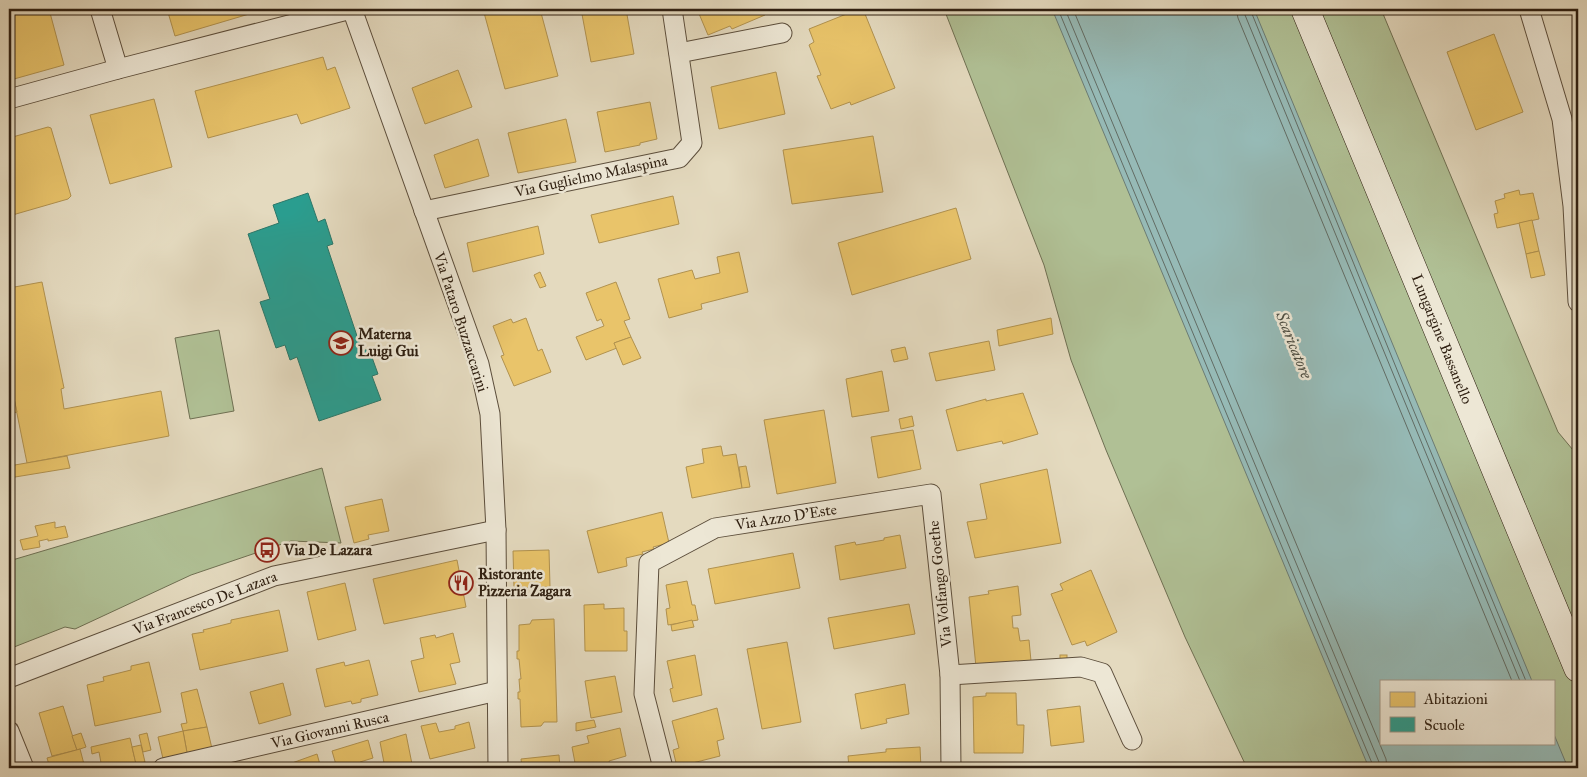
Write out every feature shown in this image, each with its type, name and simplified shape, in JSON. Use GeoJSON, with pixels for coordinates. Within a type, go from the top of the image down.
{"type":"FeatureCollection","features":[{"type":"Feature","properties":{"kind":"street"},"geometry":{"type":"LineString","coordinates":[[100,9],[118,69]]}},
{"type":"Feature","properties":{"kind":"street"},"geometry":{"type":"LineString","coordinates":[[9,99],[351,9]]}},
{"type":"Feature","properties":{"kind":"street","name":"Via Pataro Buzzaccarini"},"geometry":{"type":"LineString","coordinates":[[351,9],[478,364],[490,414],[496,530],[498,768]]}},
{"type":"Feature","properties":{"kind":"street","name":"Via Guglielmo Malaspina"},"geometry":{"type":"LineString","coordinates":[[424,211],[679,158],[692,143],[672,9]]}},
{"type":"Feature","properties":{"kind":"street","name":"Lungargine Bassanello"},"geometry":{"type":"LineString","coordinates":[[1305,9],[1578,668]]}},
{"type":"Feature","properties":{"kind":"street"},"geometry":{"type":"LineString","coordinates":[[1529,9],[1570,118],[1578,302]]}},
{"type":"Feature","properties":{"kind":"street"},"geometry":{"type":"LineString","coordinates":[[680,53],[782,33]]}},
{"type":"Feature","properties":{"kind":"street","name":"Via Azzo D'Este"},"geometry":{"type":"LineString","coordinates":[[663,768],[644,694],[649,563],[715,528],[930,494]]}},
{"type":"Feature","properties":{"kind":"street","name":"Via Volfango Goethe"},"geometry":{"type":"LineString","coordinates":[[930,494],[950,675],[951,768]]}},
{"type":"Feature","properties":{"kind":"street","name":"Via Francesco De Lazara"},"geometry":{"type":"LineString","coordinates":[[9,678],[274,576],[496,530]]}},
{"type":"Feature","properties":{"kind":"street"},"geometry":{"type":"LineString","coordinates":[[950,675],[1081,667],[1102,673],[1132,740]]}},
{"type":"Feature","properties":{"kind":"street","name":"Via Giovanni Rusca"},"geometry":{"type":"LineString","coordinates":[[163,768],[497,692]]}},
{"type":"Feature","properties":{"kind":"street"},"geometry":{"type":"LineString","coordinates":[[9,731],[24,768]]}},
{"type":"Feature","properties":{"kind":"green space"},"geometry":{"type":"Polygon","coordinates":[[[944,9],[1381,9],[1558,432],[1578,456],[1578,768],[1247,768],[1185,637],[1106,450],[1071,360],[1044,265],[944,9]]]}},
{"type":"Feature","properties":{"kind":"green space"},"geometry":{"type":"Polygon","coordinates":[[[219,330],[234,411],[190,419],[175,338],[219,330]]]}},
{"type":"Feature","properties":{"kind":"green space"},"geometry":{"type":"Polygon","coordinates":[[[322,468],[341,543],[291,541],[191,575],[75,629],[65,627],[9,649],[9,561],[322,468]]]}},
{"type":"Feature","properties":{"kind":"water","name":"Scaricatore"},"geometry":{"type":"Polygon","coordinates":[[[1052,9],[1254,9],[1532,680],[1380,680],[1380,744],[1554,744],[1554,734],[1568,768],[1369,768],[1052,9]]]}},
{"type":"Feature","properties":{"kind":"building: Abitazioni"},"geometry":{"type":"Polygon","coordinates":[[[9,9],[49,9],[64,65],[14,79],[9,58],[9,9]]]}},
{"type":"Feature","properties":{"kind":"building: Abitazioni"},"geometry":{"type":"Polygon","coordinates":[[[167,9],[266,9],[175,36],[167,9]]]}},
{"type":"Feature","properties":{"kind":"building: Abitazioni"},"geometry":{"type":"Polygon","coordinates":[[[483,9],[540,9],[558,76],[505,89],[483,9]]]}},
{"type":"Feature","properties":{"kind":"building: Abitazioni"},"geometry":{"type":"Polygon","coordinates":[[[581,9],[626,9],[634,54],[591,62],[581,9]]]}},
{"type":"Feature","properties":{"kind":"building: Abitazioni"},"geometry":{"type":"Polygon","coordinates":[[[697,9],[762,9],[765,15],[732,29],[730,26],[708,35],[697,9]]]}},
{"type":"Feature","properties":{"kind":"building: Abitazioni"},"geometry":{"type":"Polygon","coordinates":[[[863,9],[895,88],[851,105],[850,102],[831,109],[817,76],[821,75],[809,45],[814,42],[809,29],[863,9]]]}},
{"type":"Feature","properties":{"kind":"building: Abitazioni"},"geometry":{"type":"Polygon","coordinates":[[[1494,34],[1523,112],[1476,130],[1447,52],[1494,34]]]}},
{"type":"Feature","properties":{"kind":"building: Abitazioni"},"geometry":{"type":"Polygon","coordinates":[[[323,57],[327,70],[335,67],[350,108],[301,124],[297,114],[208,138],[195,91],[323,57]]]}},
{"type":"Feature","properties":{"kind":"building: Abitazioni"},"geometry":{"type":"Polygon","coordinates":[[[458,70],[472,107],[425,124],[412,88],[458,70]]]}},
{"type":"Feature","properties":{"kind":"building: Abitazioni"},"geometry":{"type":"Polygon","coordinates":[[[776,72],[785,114],[719,129],[711,87],[776,72]]]}},
{"type":"Feature","properties":{"kind":"building: Abitazioni"},"geometry":{"type":"Polygon","coordinates":[[[154,99],[172,167],[110,184],[90,115],[154,99]]]}},
{"type":"Feature","properties":{"kind":"building: Abitazioni"},"geometry":{"type":"Polygon","coordinates":[[[650,102],[657,139],[640,143],[640,145],[605,152],[597,112],[650,102]]]}},
{"type":"Feature","properties":{"kind":"building: Abitazioni"},"geometry":{"type":"Polygon","coordinates":[[[566,119],[576,162],[518,173],[508,133],[566,119]]]}},
{"type":"Feature","properties":{"kind":"building: Abitazioni"},"geometry":{"type":"Polygon","coordinates":[[[48,127],[51,128],[71,196],[68,199],[9,216],[9,138],[48,127]]]}},
{"type":"Feature","properties":{"kind":"building: Abitazioni"},"geometry":{"type":"Polygon","coordinates":[[[873,136],[883,192],[792,204],[783,150],[873,136]]]}},
{"type":"Feature","properties":{"kind":"building: Abitazioni"},"geometry":{"type":"Polygon","coordinates":[[[478,139],[489,176],[445,188],[434,155],[478,139]]]}},
{"type":"Feature","properties":{"kind":"building: Abitazioni"},"geometry":{"type":"Polygon","coordinates":[[[1519,190],[1520,195],[1533,193],[1539,219],[1497,228],[1494,214],[1498,213],[1495,201],[1505,198],[1504,194],[1519,190]]]}},
{"type":"Feature","properties":{"kind":"building: Abitazioni"},"geometry":{"type":"Polygon","coordinates":[[[673,196],[679,224],[599,243],[591,215],[673,196]]]}},
{"type":"Feature","properties":{"kind":"building: Abitazioni"},"geometry":{"type":"Polygon","coordinates":[[[956,208],[971,259],[852,295],[838,243],[956,208]]]}},
{"type":"Feature","properties":{"kind":"building: Abitazioni"},"geometry":{"type":"Polygon","coordinates":[[[1532,220],[1539,251],[1526,254],[1519,223],[1532,220]]]}},
{"type":"Feature","properties":{"kind":"building: Abitazioni"},"geometry":{"type":"Polygon","coordinates":[[[538,226],[544,254],[473,272],[467,243],[538,226]]]}},
{"type":"Feature","properties":{"kind":"building: Abitazioni"},"geometry":{"type":"Polygon","coordinates":[[[1539,251],[1545,275],[1531,278],[1526,254],[1539,251]]]}},
{"type":"Feature","properties":{"kind":"building: Abitazioni"},"geometry":{"type":"Polygon","coordinates":[[[739,252],[748,292],[701,304],[702,309],[669,318],[658,279],[692,270],[695,279],[720,273],[717,257],[739,252]]]}},
{"type":"Feature","properties":{"kind":"building: Abitazioni"},"geometry":{"type":"Polygon","coordinates":[[[540,272],[546,286],[540,288],[534,275],[540,272]]]}},
{"type":"Feature","properties":{"kind":"building: Abitazioni"},"geometry":{"type":"Polygon","coordinates":[[[42,282],[64,388],[61,389],[64,409],[161,391],[169,436],[27,463],[9,374],[9,288],[42,282]]]}},
{"type":"Feature","properties":{"kind":"building: Abitazioni"},"geometry":{"type":"Polygon","coordinates":[[[616,282],[630,319],[624,321],[631,337],[614,343],[617,348],[586,360],[576,337],[604,326],[601,319],[597,321],[586,293],[616,282]]]}},
{"type":"Feature","properties":{"kind":"building: Abitazioni"},"geometry":{"type":"Polygon","coordinates":[[[526,318],[538,351],[542,349],[551,372],[514,386],[501,356],[504,355],[493,326],[511,319],[513,323],[526,318]]]}},
{"type":"Feature","properties":{"kind":"building: Abitazioni"},"geometry":{"type":"Polygon","coordinates":[[[1051,318],[1053,334],[999,346],[997,330],[1051,318]]]}},
{"type":"Feature","properties":{"kind":"building: Abitazioni"},"geometry":{"type":"Polygon","coordinates":[[[631,337],[641,358],[623,365],[614,343],[631,337]]]}},
{"type":"Feature","properties":{"kind":"building: Abitazioni"},"geometry":{"type":"Polygon","coordinates":[[[989,341],[995,370],[936,381],[929,353],[989,341]]]}},
{"type":"Feature","properties":{"kind":"building: Abitazioni"},"geometry":{"type":"Polygon","coordinates":[[[905,347],[908,359],[894,362],[891,350],[905,347]]]}},
{"type":"Feature","properties":{"kind":"building: Abitazioni"},"geometry":{"type":"Polygon","coordinates":[[[882,371],[889,411],[852,417],[846,379],[882,371]]]}},
{"type":"Feature","properties":{"kind":"building: Abitazioni"},"geometry":{"type":"Polygon","coordinates":[[[1023,393],[1038,434],[1003,444],[1002,441],[957,451],[946,410],[986,399],[986,401],[1023,393]]]}},
{"type":"Feature","properties":{"kind":"building: Abitazioni"},"geometry":{"type":"Polygon","coordinates":[[[14,398],[17,412],[9,414],[9,399],[14,398]]]}},
{"type":"Feature","properties":{"kind":"building: Abitazioni"},"geometry":{"type":"Polygon","coordinates":[[[824,410],[836,483],[777,494],[764,420],[824,410]]]}},
{"type":"Feature","properties":{"kind":"building: Abitazioni"},"geometry":{"type":"Polygon","coordinates":[[[912,416],[914,426],[901,429],[899,419],[912,416]]]}},
{"type":"Feature","properties":{"kind":"building: Abitazioni"},"geometry":{"type":"Polygon","coordinates":[[[913,430],[921,469],[878,478],[871,437],[913,430]]]}},
{"type":"Feature","properties":{"kind":"building: Abitazioni"},"geometry":{"type":"Polygon","coordinates":[[[721,446],[723,456],[736,454],[742,488],[692,498],[686,467],[704,463],[702,449],[721,446]]]}},
{"type":"Feature","properties":{"kind":"building: Abitazioni"},"geometry":{"type":"Polygon","coordinates":[[[67,456],[70,468],[9,478],[9,466],[67,456]]]}},
{"type":"Feature","properties":{"kind":"building: Abitazioni"},"geometry":{"type":"Polygon","coordinates":[[[746,466],[750,487],[742,488],[739,467],[746,466]]]}},
{"type":"Feature","properties":{"kind":"building: Abitazioni"},"geometry":{"type":"Polygon","coordinates":[[[1047,469],[1061,543],[975,558],[967,522],[987,519],[980,484],[1047,469]]]}},
{"type":"Feature","properties":{"kind":"building: Abitazioni"},"geometry":{"type":"Polygon","coordinates":[[[382,499],[389,531],[368,535],[369,539],[354,543],[345,507],[382,499]]]}},
{"type":"Feature","properties":{"kind":"building: Abitazioni"},"geometry":{"type":"Polygon","coordinates":[[[662,512],[669,543],[653,547],[654,549],[642,552],[643,554],[626,558],[627,566],[598,573],[587,531],[662,512]]]}},
{"type":"Feature","properties":{"kind":"building: Abitazioni"},"geometry":{"type":"Polygon","coordinates":[[[55,522],[55,528],[65,526],[68,537],[39,541],[40,547],[23,550],[20,540],[38,536],[35,526],[55,522]]]}},
{"type":"Feature","properties":{"kind":"building: Abitazioni"},"geometry":{"type":"Polygon","coordinates":[[[900,535],[906,568],[840,580],[835,546],[855,542],[856,545],[900,535]]]}},
{"type":"Feature","properties":{"kind":"building: Abitazioni"},"geometry":{"type":"Polygon","coordinates":[[[549,550],[550,587],[514,588],[513,551],[549,550]]]}},
{"type":"Feature","properties":{"kind":"building: Abitazioni"},"geometry":{"type":"Polygon","coordinates":[[[793,553],[800,588],[715,604],[708,569],[793,553]]]}},
{"type":"Feature","properties":{"kind":"building: Abitazioni"},"geometry":{"type":"Polygon","coordinates":[[[457,560],[466,607],[384,624],[373,579],[457,560]]]}},
{"type":"Feature","properties":{"kind":"building: Abitazioni"},"geometry":{"type":"Polygon","coordinates":[[[1091,570],[1117,632],[1087,646],[1085,641],[1072,645],[1051,594],[1063,590],[1060,584],[1091,570]]]}},
{"type":"Feature","properties":{"kind":"building: Abitazioni"},"geometry":{"type":"Polygon","coordinates":[[[687,581],[692,605],[695,605],[698,620],[668,625],[666,609],[670,608],[666,585],[687,581]]]}},
{"type":"Feature","properties":{"kind":"building: Abitazioni"},"geometry":{"type":"Polygon","coordinates":[[[345,583],[356,630],[318,640],[307,592],[345,583]]]}},
{"type":"Feature","properties":{"kind":"building: Abitazioni"},"geometry":{"type":"Polygon","coordinates":[[[1018,586],[1021,615],[1012,616],[1013,628],[1018,628],[1020,641],[1029,640],[1031,661],[976,667],[969,597],[989,594],[988,591],[1018,586]]]}},
{"type":"Feature","properties":{"kind":"building: Abitazioni"},"geometry":{"type":"Polygon","coordinates":[[[604,604],[604,609],[624,608],[624,631],[627,631],[627,651],[585,651],[584,605],[604,604]]]}},
{"type":"Feature","properties":{"kind":"building: Abitazioni"},"geometry":{"type":"Polygon","coordinates":[[[909,604],[915,634],[834,649],[828,618],[909,604]]]}},
{"type":"Feature","properties":{"kind":"building: Abitazioni"},"geometry":{"type":"Polygon","coordinates":[[[279,610],[288,651],[200,670],[192,634],[231,623],[231,620],[279,610]]]}},
{"type":"Feature","properties":{"kind":"building: Abitazioni"},"geometry":{"type":"Polygon","coordinates":[[[554,619],[557,722],[544,722],[541,726],[521,727],[518,692],[520,692],[519,679],[521,679],[519,659],[517,659],[517,651],[519,651],[519,625],[530,624],[532,620],[554,619]]]}},
{"type":"Feature","properties":{"kind":"building: Abitazioni"},"geometry":{"type":"Polygon","coordinates":[[[692,620],[694,627],[672,631],[671,625],[692,620]]]}},
{"type":"Feature","properties":{"kind":"building: Abitazioni"},"geometry":{"type":"Polygon","coordinates":[[[453,633],[460,662],[450,664],[456,684],[419,692],[411,661],[424,658],[420,638],[435,635],[436,638],[453,633]]]}},
{"type":"Feature","properties":{"kind":"building: Abitazioni"},"geometry":{"type":"Polygon","coordinates":[[[787,642],[801,722],[762,729],[747,649],[787,642]]]}},
{"type":"Feature","properties":{"kind":"building: Abitazioni"},"geometry":{"type":"Polygon","coordinates":[[[695,655],[702,695],[673,702],[670,689],[673,688],[667,661],[695,655]]]}},
{"type":"Feature","properties":{"kind":"building: Abitazioni"},"geometry":{"type":"Polygon","coordinates":[[[1060,655],[1067,655],[1067,659],[1060,659],[1060,655]]]}},
{"type":"Feature","properties":{"kind":"building: Abitazioni"},"geometry":{"type":"Polygon","coordinates":[[[369,660],[378,695],[361,699],[361,702],[352,704],[351,701],[325,707],[316,669],[344,662],[345,666],[369,660]]]}},
{"type":"Feature","properties":{"kind":"building: Abitazioni"},"geometry":{"type":"Polygon","coordinates":[[[149,662],[161,712],[95,726],[87,685],[104,681],[103,677],[131,670],[131,666],[149,662]]]}},
{"type":"Feature","properties":{"kind":"building: Abitazioni"},"geometry":{"type":"Polygon","coordinates":[[[615,676],[622,712],[591,718],[585,681],[615,676]]]}},
{"type":"Feature","properties":{"kind":"building: Abitazioni"},"geometry":{"type":"Polygon","coordinates":[[[283,683],[291,715],[259,724],[250,692],[283,683]]]}},
{"type":"Feature","properties":{"kind":"building: Abitazioni"},"geometry":{"type":"Polygon","coordinates":[[[905,684],[909,714],[886,719],[887,723],[861,729],[855,694],[905,684]]]}},
{"type":"Feature","properties":{"kind":"building: Abitazioni"},"geometry":{"type":"Polygon","coordinates":[[[197,689],[207,727],[183,731],[181,724],[187,723],[181,693],[197,689]]]}},
{"type":"Feature","properties":{"kind":"building: Abitazioni"},"geometry":{"type":"Polygon","coordinates":[[[986,693],[1016,693],[1017,725],[1024,725],[1023,753],[974,753],[973,697],[986,696],[986,693]]]}},
{"type":"Feature","properties":{"kind":"building: Abitazioni"},"geometry":{"type":"Polygon","coordinates":[[[63,706],[77,750],[52,756],[39,713],[63,706]]]}},
{"type":"Feature","properties":{"kind":"building: Abitazioni"},"geometry":{"type":"Polygon","coordinates":[[[1080,706],[1084,742],[1051,746],[1047,710],[1080,706]]]}},
{"type":"Feature","properties":{"kind":"building: Abitazioni"},"geometry":{"type":"Polygon","coordinates":[[[717,708],[724,739],[717,741],[720,756],[677,767],[673,750],[679,748],[672,721],[717,708]]]}},
{"type":"Feature","properties":{"kind":"building: Abitazioni"},"geometry":{"type":"Polygon","coordinates":[[[594,720],[596,727],[576,731],[576,723],[594,720]]]}},
{"type":"Feature","properties":{"kind":"building: Abitazioni"},"geometry":{"type":"Polygon","coordinates":[[[469,722],[475,748],[430,759],[421,726],[436,723],[439,732],[455,729],[455,726],[469,722]]]}},
{"type":"Feature","properties":{"kind":"building: Abitazioni"},"geometry":{"type":"Polygon","coordinates":[[[207,727],[213,753],[188,758],[183,731],[207,727]]]}},
{"type":"Feature","properties":{"kind":"building: Abitazioni"},"geometry":{"type":"Polygon","coordinates":[[[620,728],[626,756],[609,761],[611,768],[576,768],[572,747],[589,743],[587,736],[620,728]]]}},
{"type":"Feature","properties":{"kind":"building: Abitazioni"},"geometry":{"type":"Polygon","coordinates":[[[183,731],[188,758],[164,763],[158,737],[183,731]]]}},
{"type":"Feature","properties":{"kind":"building: Abitazioni"},"geometry":{"type":"Polygon","coordinates":[[[81,733],[86,747],[77,750],[72,736],[81,733]]]}},
{"type":"Feature","properties":{"kind":"building: Abitazioni"},"geometry":{"type":"Polygon","coordinates":[[[147,733],[151,750],[143,752],[139,735],[147,733]]]}},
{"type":"Feature","properties":{"kind":"building: Abitazioni"},"geometry":{"type":"Polygon","coordinates":[[[406,734],[412,764],[385,768],[380,742],[406,734]]]}},
{"type":"Feature","properties":{"kind":"building: Abitazioni"},"geometry":{"type":"Polygon","coordinates":[[[130,738],[136,764],[119,768],[102,768],[99,752],[92,754],[91,747],[130,738]]]}},
{"type":"Feature","properties":{"kind":"building: Abitazioni"},"geometry":{"type":"Polygon","coordinates":[[[368,740],[373,758],[360,762],[362,768],[337,768],[332,751],[368,740]]]}},
{"type":"Feature","properties":{"kind":"building: Abitazioni"},"geometry":{"type":"Polygon","coordinates":[[[141,745],[145,762],[136,764],[132,747],[141,745]]]}},
{"type":"Feature","properties":{"kind":"building: Abitazioni"},"geometry":{"type":"Polygon","coordinates":[[[920,747],[921,768],[849,768],[848,756],[886,752],[886,749],[920,747]]]}},
{"type":"Feature","properties":{"kind":"building: Abitazioni"},"geometry":{"type":"Polygon","coordinates":[[[80,749],[85,768],[50,768],[47,758],[80,749]]]}},
{"type":"Feature","properties":{"kind":"building: Abitazioni"},"geometry":{"type":"Polygon","coordinates":[[[317,754],[321,768],[293,768],[292,763],[317,754]]]}},
{"type":"Feature","properties":{"kind":"building: Abitazioni"},"geometry":{"type":"Polygon","coordinates":[[[559,755],[560,768],[522,768],[521,759],[559,755]]]}},
{"type":"Feature","properties":{"kind":"building: Abitazioni"},"geometry":{"type":"Polygon","coordinates":[[[280,765],[281,768],[263,768],[280,765]]]}},
{"type":"Feature","properties":{"kind":"building: Scuole"},"geometry":{"type":"Polygon","coordinates":[[[308,193],[318,222],[325,219],[333,244],[327,246],[362,351],[369,349],[378,374],[372,376],[381,400],[319,421],[297,357],[290,360],[285,345],[276,348],[260,302],[270,299],[248,234],[279,223],[273,205],[308,193]]]}},
{"type":"Feature","properties":{"kind":"place","name":"Materna Luigi Gui"},"geometry":{"type":"Point","coordinates":[341,343]}},
{"type":"Feature","properties":{"kind":"place","name":"Via De Lazara"},"geometry":{"type":"Point","coordinates":[267,550]}},
{"type":"Feature","properties":{"kind":"place","name":"Ristorante Pizzeria Zagara"},"geometry":{"type":"Point","coordinates":[461,583]}}]}
